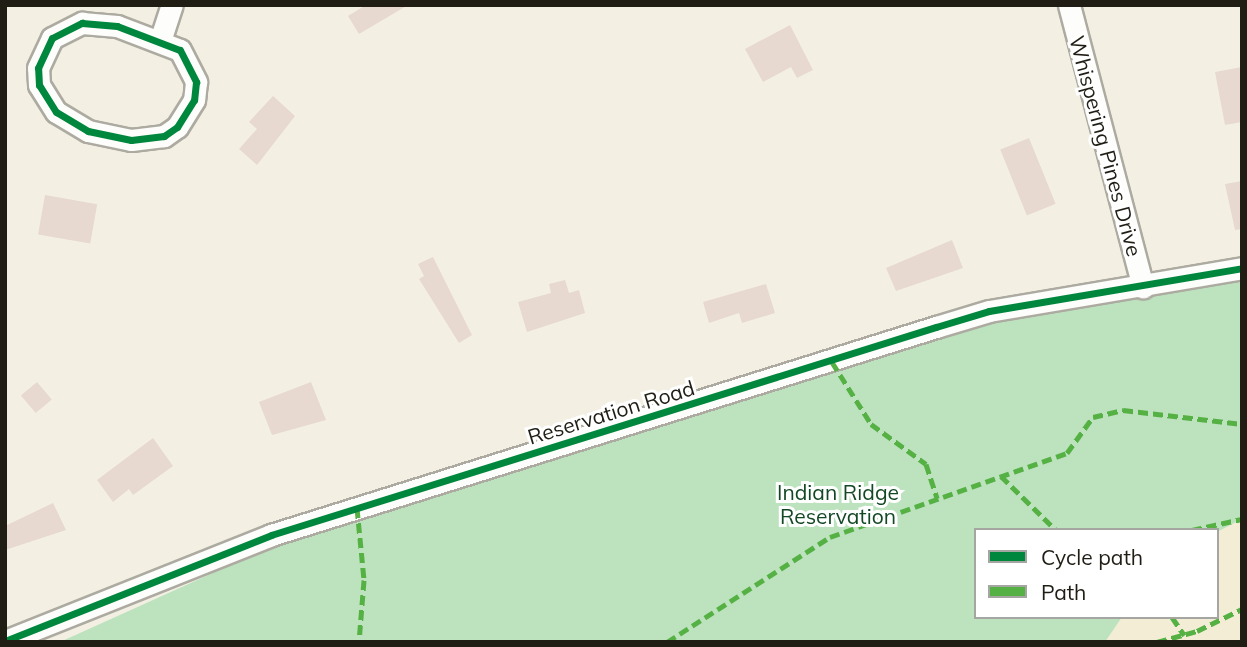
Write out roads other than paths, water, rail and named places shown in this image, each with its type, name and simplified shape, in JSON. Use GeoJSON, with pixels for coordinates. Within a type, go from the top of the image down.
{"type":"FeatureCollection","features":[{"type":"Feature","properties":{"kind":"street"},"geometry":{"type":"LineString","coordinates":[[161,38],[172,5]]}},
{"type":"Feature","properties":{"kind":"street","name":"Whispering Pines Drive"},"geometry":{"type":"LineString","coordinates":[[1069,5],[1143,287]]}},
{"type":"Feature","properties":{"kind":"street"},"geometry":{"type":"LineString","coordinates":[[98,24],[161,38],[180,50],[196,82],[188,115],[163,136],[131,139],[88,131],[45,100],[39,85],[40,60],[52,38],[66,28],[98,24]]}},
{"type":"Feature","properties":{"kind":"street","name":"Reservation Road"},"geometry":{"type":"LineString","coordinates":[[5,641],[271,535],[989,311],[1143,287],[1242,268]]}},
{"type":"Feature","properties":{"kind":"park label","name":"Indian Ridge Reservation"},"geometry":{"type":"Point","coordinates":[838,504]}}]}
